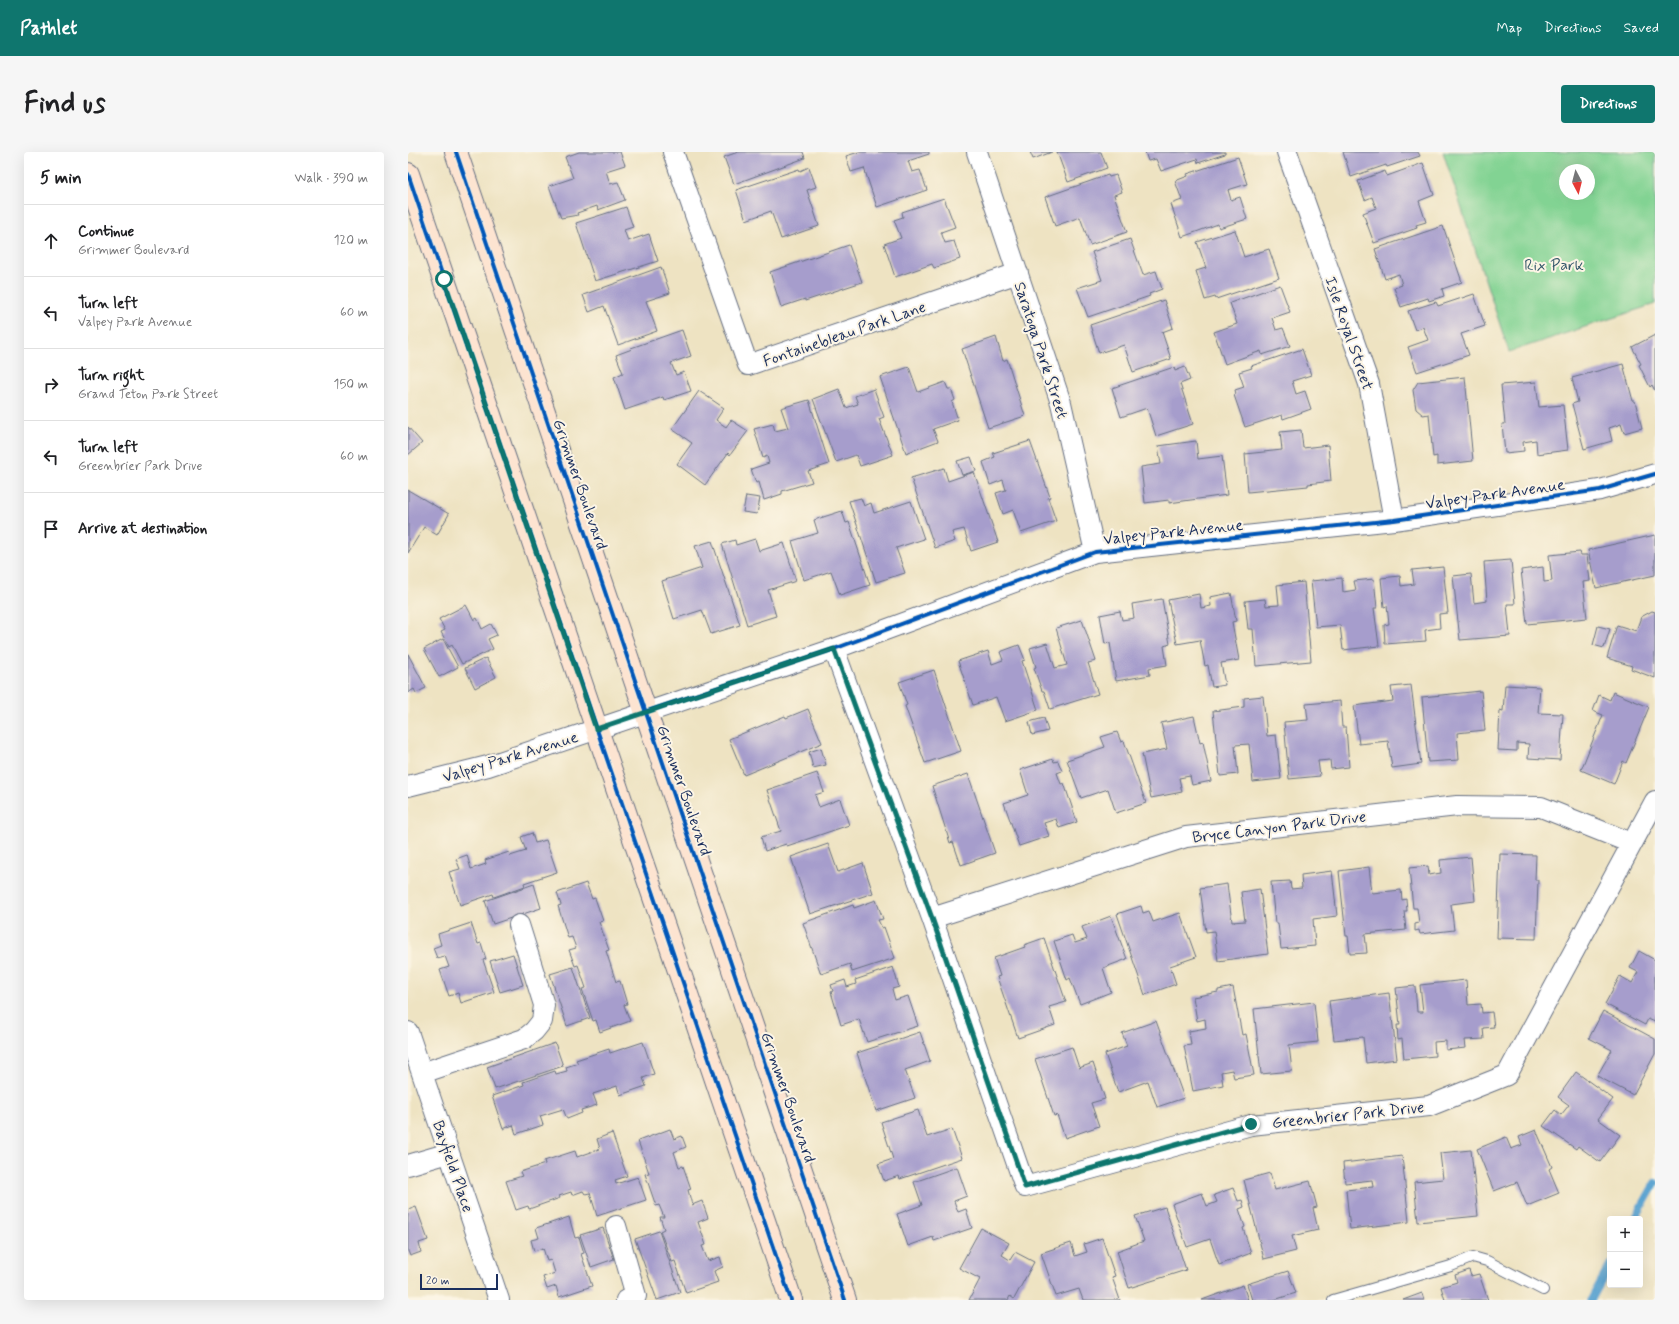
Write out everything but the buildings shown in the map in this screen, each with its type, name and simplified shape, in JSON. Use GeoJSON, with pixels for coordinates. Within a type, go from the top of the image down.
{"type":"FeatureCollection","features":[{"type":"Feature","properties":{"kind":"main road","name":"Grimmer Boulevard"},"geometry":{"type":"LineString","coordinates":[[456,152],[845,1300]]}},
{"type":"Feature","properties":{"kind":"main road"},"geometry":{"type":"LineString","coordinates":[[408,174],[791,1300]]}},
{"type":"Feature","properties":{"kind":"street","name":"Fontainebleau Park Lane"},"geometry":{"type":"LineString","coordinates":[[673,152],[748,365],[1018,273]]}},
{"type":"Feature","properties":{"kind":"street","name":"Saratoga Park Street"},"geometry":{"type":"LineString","coordinates":[[977,152],[1061,403],[1095,552]]}},
{"type":"Feature","properties":{"kind":"street","name":"Isle Royal Street"},"geometry":{"type":"LineString","coordinates":[[1287,152],[1369,384],[1394,520]]}},
{"type":"Feature","properties":{"kind":"street","name":"Valpey Park Avenue"},"geometry":{"type":"LineString","coordinates":[[408,786],[488,766],[834,649],[1095,552],[1394,520],[1600,490],[1655,474]]}},
{"type":"Feature","properties":{"kind":"street"},"geometry":{"type":"LineString","coordinates":[[834,649],[932,918]]}},
{"type":"Feature","properties":{"kind":"street","name":"Greenbrier Park Drive"},"geometry":{"type":"LineString","coordinates":[[932,918],[1025,1187],[1251,1124],[1429,1106],[1507,1075],[1631,843],[1655,802]]}},
{"type":"Feature","properties":{"kind":"street","name":"Bryce Canyon Park Drive"},"geometry":{"type":"LineString","coordinates":[[932,918],[1186,837],[1449,807],[1541,807],[1631,843]]}},
{"type":"Feature","properties":{"kind":"street"},"geometry":{"type":"LineString","coordinates":[[422,1073],[524,1039],[534,1031],[542,1021],[544,1005],[519,925]]}},
{"type":"Feature","properties":{"kind":"street","name":"Bayfield Place"},"geometry":{"type":"LineString","coordinates":[[408,1032],[499,1300]]}},
{"type":"Feature","properties":{"kind":"street"},"geometry":{"type":"LineString","coordinates":[[408,1165],[449,1153]]}},
{"type":"Feature","properties":{"kind":"street"},"geometry":{"type":"LineString","coordinates":[[616,1226],[636,1296],[626,1300]]}},
{"type":"Feature","properties":{"kind":"lane"},"geometry":{"type":"LineString","coordinates":[[1333,1300],[1451,1266],[1473,1257],[1487,1261],[1543,1290]]}},
{"type":"Feature","properties":{"kind":"green space","name":"Rix Park"},"geometry":{"type":"Polygon","coordinates":[[[1443,152],[1655,152],[1655,304],[1509,352],[1443,152]]]}},
{"type":"Feature","properties":{"kind":"waterway"},"geometry":{"type":"LineString","coordinates":[[1637,1216],[1655,1183]]}},
{"type":"Feature","properties":{"kind":"waterway"},"geometry":{"type":"LineString","coordinates":[[1591,1300],[1607,1271]]}},
{"type":"Feature","properties":{"kind":"cycle path"},"geometry":{"type":"LineString","coordinates":[[456,152],[845,1300]]}},
{"type":"Feature","properties":{"kind":"cycle path"},"geometry":{"type":"LineString","coordinates":[[408,174],[791,1300]]}},
{"type":"Feature","properties":{"kind":"cycle path"},"geometry":{"type":"LineString","coordinates":[[645,712],[834,649],[1095,552],[1394,520],[1600,490],[1655,474]]}},
{"type":"Feature","properties":{"kind":"route"},"geometry":{"type":"LineString","coordinates":[[444,279],[596,729],[834,649],[932,918],[1025,1187],[1251,1124]]}}]}
